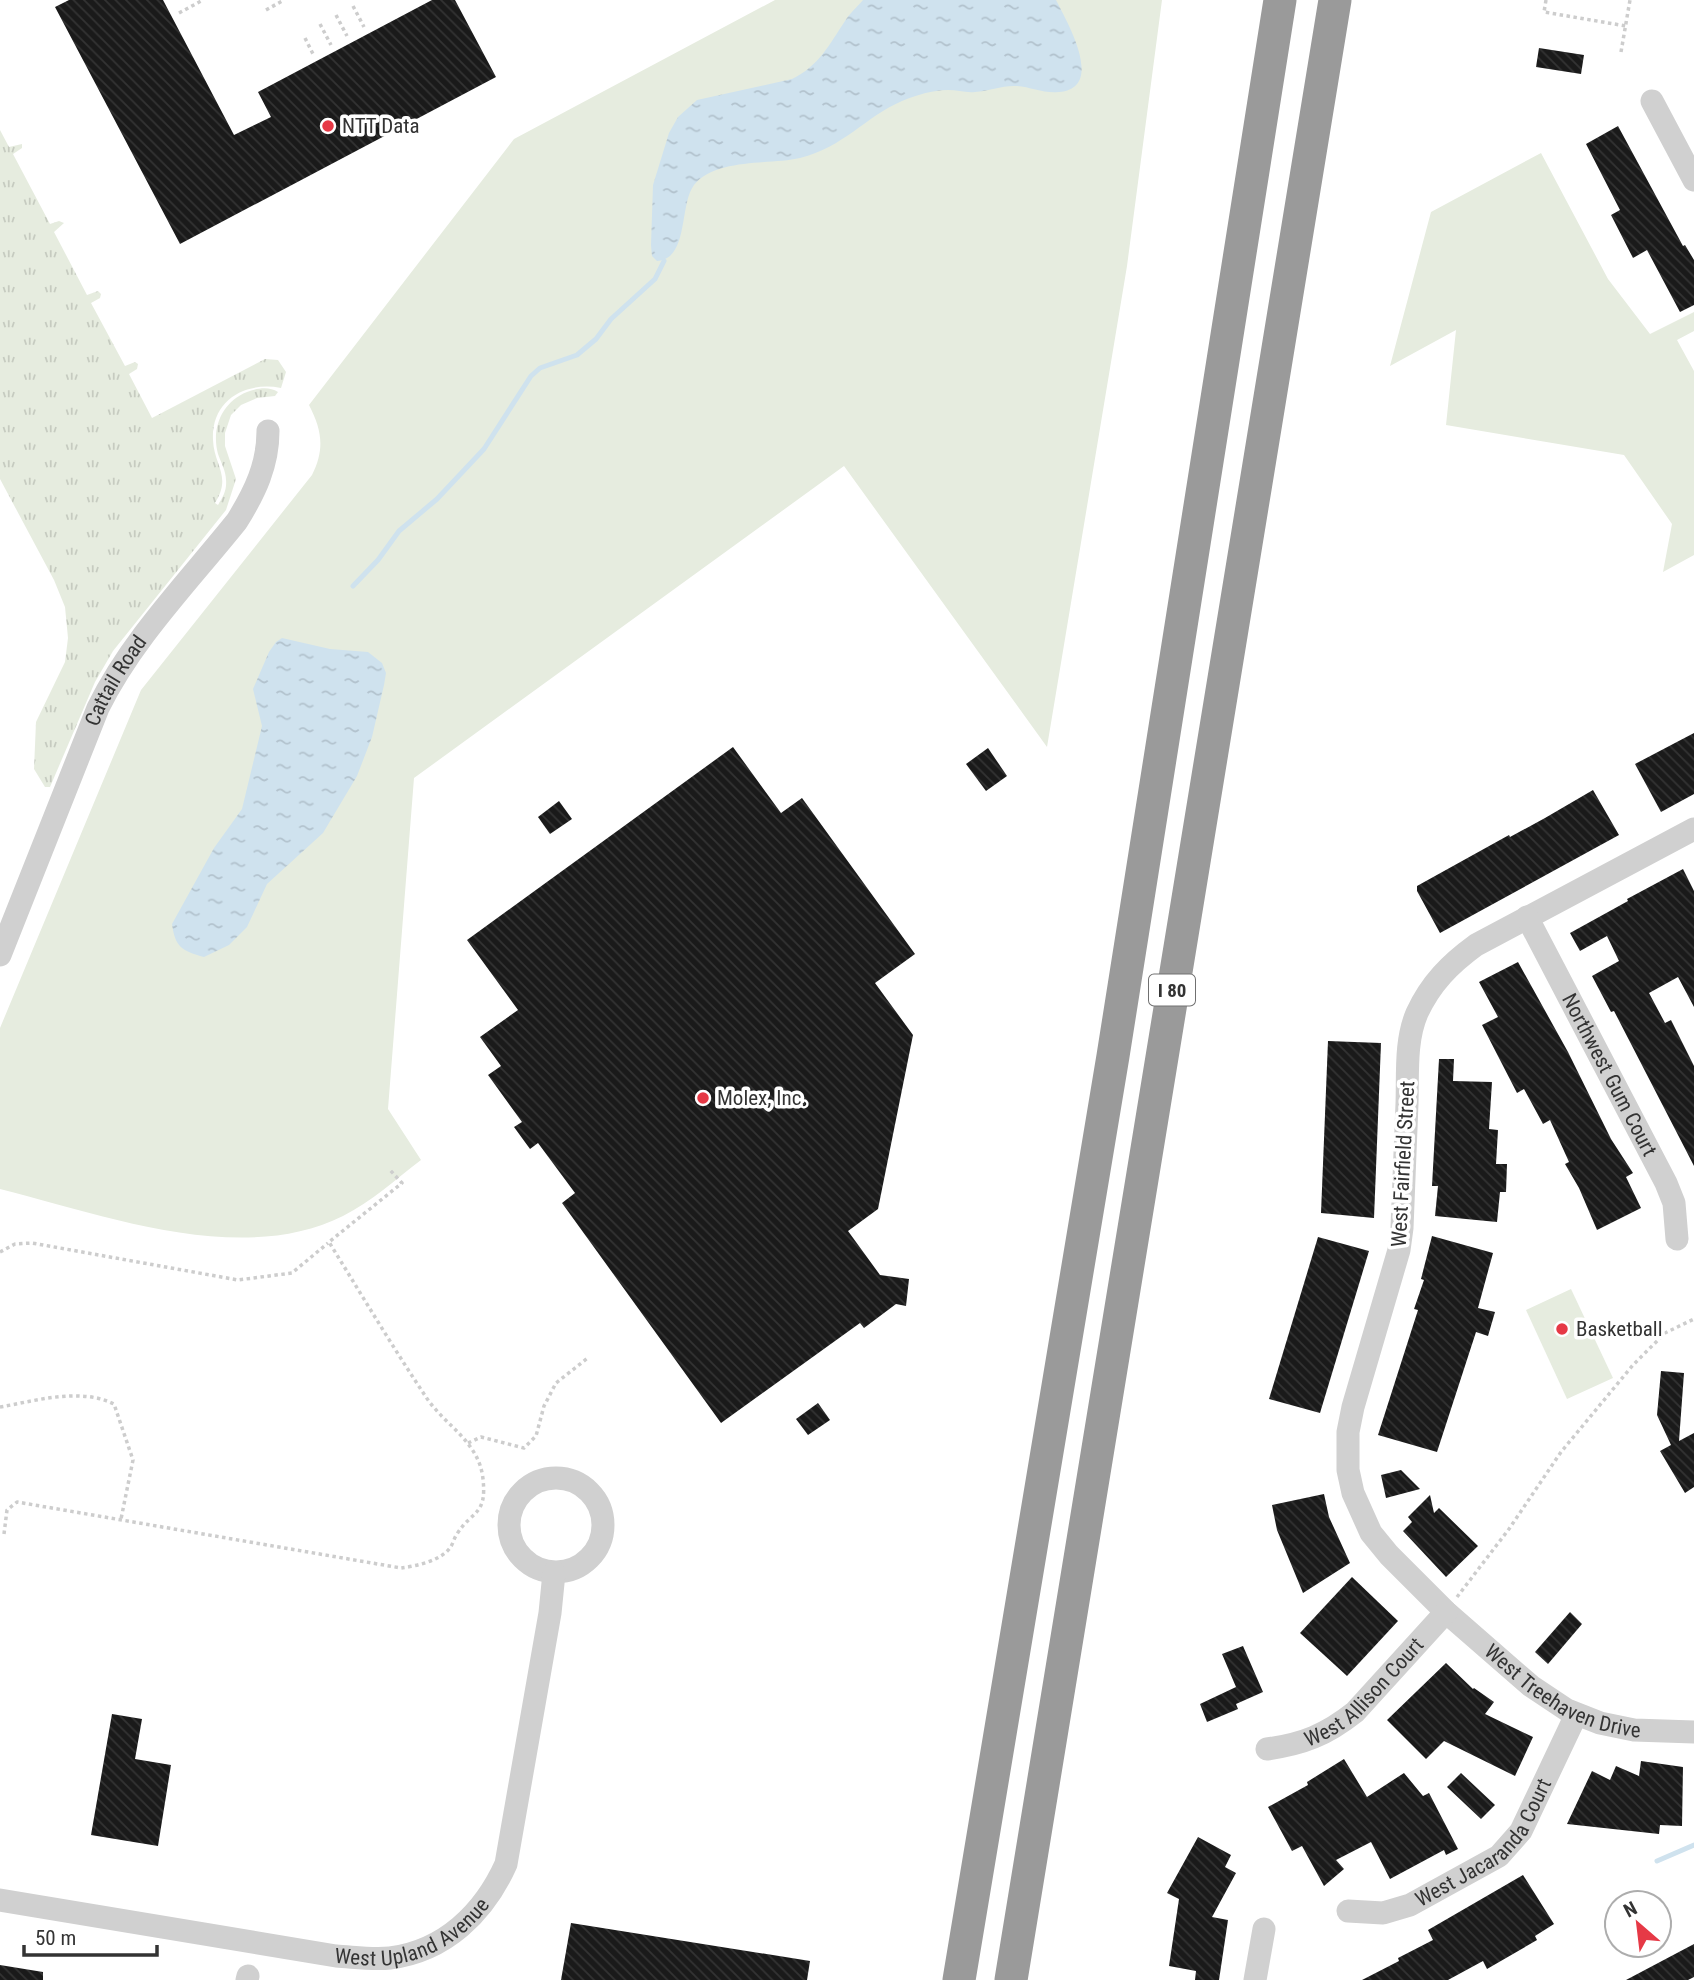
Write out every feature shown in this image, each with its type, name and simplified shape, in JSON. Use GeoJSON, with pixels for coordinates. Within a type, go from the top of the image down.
{"type":"FeatureCollection","features":[{"type":"Feature","properties":{"kind":"highway","name":"I 80"},"geometry":{"type":"LineString","coordinates":[[959,1980],[1113,1056],[1280,0]]}},
{"type":"Feature","properties":{"kind":"highway","name":"I 80"},"geometry":{"type":"LineString","coordinates":[[1011,1980],[1335,0]]}},
{"type":"Feature","properties":{"kind":"street"},"geometry":{"type":"LineString","coordinates":[[1652,101],[1694,180]]}},
{"type":"Feature","properties":{"kind":"street","name":"Cattail Road"},"geometry":{"type":"LineString","coordinates":[[0,955],[88,732],[112,680],[237,521],[263,472],[268,451],[268,431]]}},
{"type":"Feature","properties":{"kind":"street","name":"West Fairfield Street"},"geometry":{"type":"LineString","coordinates":[[1446,1612],[1388,1555],[1371,1533],[1350,1482],[1347,1454],[1353,1407],[1399,1250],[1409,1052],[1416,1016],[1437,979],[1453,962],[1476,945],[1693,831]]}},
{"type":"Feature","properties":{"kind":"street","name":"Northwest Gum Court"},"geometry":{"type":"LineString","coordinates":[[1527,917],[1667,1183],[1674,1203],[1677,1240]]}},
{"type":"Feature","properties":{"kind":"street"},"geometry":{"type":"LineString","coordinates":[[557,1477],[573,1480],[597,1499],[603,1513],[604,1529],[600,1544],[592,1557],[581,1566],[554,1573],[538,1569],[524,1560],[514,1548],[509,1532],[510,1516],[516,1500],[527,1488],[541,1480],[557,1477]]}},
{"type":"Feature","properties":{"kind":"street","name":"West Upland Avenue"},"geometry":{"type":"LineString","coordinates":[[0,1900],[336,1956],[388,1958],[410,1954],[436,1944],[460,1929],[478,1912],[494,1889],[506,1864],[554,1573]]}},
{"type":"Feature","properties":{"kind":"street","name":"West Treehaven Drive"},"geometry":{"type":"LineString","coordinates":[[1446,1612],[1531,1686],[1576,1715],[1634,1730],[1694,1732]]}},
{"type":"Feature","properties":{"kind":"street","name":"West Allison Court"},"geometry":{"type":"LineString","coordinates":[[1267,1749],[1297,1745],[1326,1733],[1342,1722],[1355,1712],[1446,1612]]}},
{"type":"Feature","properties":{"kind":"street","name":"West Jacaranda Court"},"geometry":{"type":"LineString","coordinates":[[1348,1911],[1383,1913],[1410,1905],[1499,1856],[1521,1831],[1576,1715]]}},
{"type":"Feature","properties":{"kind":"street"},"geometry":{"type":"LineString","coordinates":[[1259,1976],[1264,1928]]}},
{"type":"Feature","properties":{"kind":"path"},"geometry":{"type":"LineString","coordinates":[[179,13],[203,0]]}},
{"type":"Feature","properties":{"kind":"path"},"geometry":{"type":"LineString","coordinates":[[266,10],[284,0]]}},
{"type":"Feature","properties":{"kind":"path"},"geometry":{"type":"LineString","coordinates":[[1546,0],[1544,12],[1626,26]]}},
{"type":"Feature","properties":{"kind":"path"},"geometry":{"type":"LineString","coordinates":[[1621,52],[1630,0]]}},
{"type":"Feature","properties":{"kind":"path"},"geometry":{"type":"LineString","coordinates":[[353,6],[364,27]]}},
{"type":"Feature","properties":{"kind":"path"},"geometry":{"type":"LineString","coordinates":[[336,15],[347,36]]}},
{"type":"Feature","properties":{"kind":"path"},"geometry":{"type":"LineString","coordinates":[[320,23],[331,45]]}},
{"type":"Feature","properties":{"kind":"path"},"geometry":{"type":"LineString","coordinates":[[305,38],[313,54]]}},
{"type":"Feature","properties":{"kind":"path"},"geometry":{"type":"LineString","coordinates":[[0,1252],[15,1244],[32,1242],[238,1280],[259,1279],[292,1272],[402,1183],[390,1170]]}},
{"type":"Feature","properties":{"kind":"path"},"geometry":{"type":"LineString","coordinates":[[4,1534],[7,1510],[17,1502],[401,1567],[416,1566],[449,1550],[465,1523],[478,1513],[483,1500],[483,1479],[478,1461],[468,1443],[428,1401],[328,1242]]}},
{"type":"Feature","properties":{"kind":"path"},"geometry":{"type":"LineString","coordinates":[[1446,1612],[1509,1529],[1561,1452],[1633,1365],[1664,1334],[1694,1319]]}},
{"type":"Feature","properties":{"kind":"path"},"geometry":{"type":"LineString","coordinates":[[468,1443],[481,1437],[524,1448],[536,1436],[544,1406],[556,1383],[589,1357]]}},
{"type":"Feature","properties":{"kind":"path"},"geometry":{"type":"LineString","coordinates":[[0,1407],[81,1395],[102,1397],[114,1404],[133,1460],[121,1519]]}},
{"type":"Feature","properties":{"kind":"green space"},"geometry":{"type":"Polygon","coordinates":[[[775,0],[1162,0],[1127,266],[1047,747],[844,466],[414,778],[388,1109],[421,1160],[343,1216],[303,1231],[261,1237],[217,1237],[172,1231],[0,1189],[0,1028],[141,690],[312,475],[319,457],[320,440],[317,423],[309,405],[514,139],[775,0]]]}},
{"type":"Feature","properties":{"kind":"green space"},"geometry":{"type":"Polygon","coordinates":[[[0,130],[9,147],[22,144],[22,148],[13,154],[50,224],[59,221],[64,223],[54,232],[87,295],[98,291],[101,294],[100,298],[91,303],[125,366],[135,362],[138,364],[137,369],[129,374],[152,418],[265,359],[278,360],[286,372],[281,388],[268,387],[255,388],[244,391],[233,396],[218,414],[213,440],[222,478],[220,494],[215,503],[218,505],[226,484],[216,444],[220,417],[231,402],[247,392],[263,388],[278,392],[275,396],[257,398],[241,405],[231,415],[225,433],[225,446],[236,479],[226,510],[113,651],[95,682],[50,787],[45,787],[34,769],[36,722],[65,662],[68,638],[65,607],[54,580],[0,479],[0,130]]]}},
{"type":"Feature","properties":{"kind":"green space"},"geometry":{"type":"Polygon","coordinates":[[[1541,153],[1608,279],[1650,334],[1694,312],[1694,331],[1677,340],[1694,371],[1694,555],[1663,572],[1672,524],[1624,455],[1446,425],[1456,330],[1390,366],[1431,212],[1541,153]]]}},
{"type":"Feature","properties":{"kind":"green space","name":"Basketball"},"geometry":{"type":"Polygon","coordinates":[[[1571,1289],[1613,1378],[1567,1399],[1526,1310],[1571,1289]]]}},
{"type":"Feature","properties":{"kind":"water"},"geometry":{"type":"Polygon","coordinates":[[[863,0],[1056,0],[1079,53],[1082,67],[1080,79],[1073,88],[1059,92],[1012,86],[975,92],[948,90],[925,93],[889,108],[829,147],[815,153],[800,158],[729,166],[716,170],[694,185],[686,205],[679,241],[667,258],[657,261],[652,256],[651,245],[653,185],[669,133],[678,117],[697,100],[792,79],[801,74],[823,54],[847,18],[863,0]]]}},
{"type":"Feature","properties":{"kind":"water"},"geometry":{"type":"Polygon","coordinates":[[[282,638],[330,649],[368,652],[382,663],[386,673],[372,737],[357,776],[323,833],[267,884],[247,927],[229,945],[204,957],[181,947],[175,938],[172,924],[214,848],[242,809],[262,726],[253,689],[269,652],[282,638]]]}},
{"type":"Feature","properties":{"kind":"building","name":"NTT Data"},"geometry":{"type":"Polygon","coordinates":[[[69,0],[163,0],[234,135],[271,117],[258,92],[432,0],[455,0],[496,77],[180,244],[55,7],[69,0]]]}},
{"type":"Feature","properties":{"kind":"building"},"geometry":{"type":"Polygon","coordinates":[[[1539,48],[1584,55],[1581,74],[1536,67],[1539,48]]]}},
{"type":"Feature","properties":{"kind":"building"},"geometry":{"type":"Polygon","coordinates":[[[1618,126],[1683,246],[1685,245],[1694,260],[1694,305],[1680,312],[1647,250],[1633,258],[1611,215],[1620,210],[1586,144],[1618,126]]]}},
{"type":"Feature","properties":{"kind":"building"},"geometry":{"type":"Polygon","coordinates":[[[1694,733],[1694,794],[1661,812],[1635,764],[1694,733]]]}},
{"type":"Feature","properties":{"kind":"building","name":"Molex, Inc."},"geometry":{"type":"Polygon","coordinates":[[[733,747],[781,813],[802,798],[915,954],[875,983],[913,1035],[878,1209],[848,1231],[880,1275],[909,1279],[906,1306],[896,1304],[864,1328],[860,1323],[721,1423],[562,1203],[575,1193],[538,1143],[530,1149],[514,1127],[522,1122],[488,1075],[501,1066],[480,1037],[518,1010],[467,940],[733,747]]]}},
{"type":"Feature","properties":{"kind":"building"},"geometry":{"type":"Polygon","coordinates":[[[988,748],[1007,776],[986,791],[966,764],[988,748]]]}},
{"type":"Feature","properties":{"kind":"building"},"geometry":{"type":"Polygon","coordinates":[[[1593,790],[1619,835],[1440,933],[1417,891],[1417,886],[1593,790]]]}},
{"type":"Feature","properties":{"kind":"building"},"geometry":{"type":"Polygon","coordinates":[[[559,801],[572,819],[550,834],[538,817],[559,801]]]}},
{"type":"Feature","properties":{"kind":"building"},"geometry":{"type":"Polygon","coordinates":[[[1683,869],[1694,891],[1694,1007],[1678,977],[1649,993],[1665,1023],[1671,1020],[1694,1066],[1694,1166],[1614,1011],[1611,1012],[1592,976],[1619,961],[1607,936],[1580,951],[1570,933],[1683,869]]]}},
{"type":"Feature","properties":{"kind":"building"},"geometry":{"type":"Polygon","coordinates":[[[1518,962],[1568,1052],[1611,1139],[1633,1173],[1626,1177],[1641,1208],[1597,1230],[1579,1188],[1565,1164],[1569,1162],[1550,1120],[1543,1124],[1524,1089],[1517,1093],[1482,1025],[1498,1017],[1479,982],[1518,962]]]}},
{"type":"Feature","properties":{"kind":"building"},"geometry":{"type":"Polygon","coordinates":[[[1328,1041],[1381,1043],[1374,1218],[1321,1213],[1328,1041]]]}},
{"type":"Feature","properties":{"kind":"building"},"geometry":{"type":"Polygon","coordinates":[[[1439,1059],[1454,1059],[1453,1081],[1492,1082],[1489,1129],[1498,1130],[1496,1164],[1507,1164],[1506,1192],[1500,1192],[1497,1222],[1435,1216],[1438,1186],[1432,1186],[1439,1059]]]}},
{"type":"Feature","properties":{"kind":"building"},"geometry":{"type":"Polygon","coordinates":[[[1432,1236],[1493,1253],[1478,1308],[1495,1312],[1488,1336],[1476,1332],[1437,1452],[1378,1435],[1418,1310],[1414,1309],[1424,1280],[1421,1279],[1432,1236]]]}},
{"type":"Feature","properties":{"kind":"building"},"geometry":{"type":"Polygon","coordinates":[[[1318,1237],[1369,1251],[1320,1413],[1269,1399],[1318,1237]]]}},
{"type":"Feature","properties":{"kind":"building"},"geometry":{"type":"Polygon","coordinates":[[[1661,1371],[1684,1373],[1679,1441],[1694,1433],[1694,1487],[1685,1493],[1660,1451],[1671,1445],[1657,1415],[1661,1371]]]}},
{"type":"Feature","properties":{"kind":"building"},"geometry":{"type":"Polygon","coordinates":[[[818,1403],[830,1420],[808,1435],[796,1419],[818,1403]]]}},
{"type":"Feature","properties":{"kind":"building"},"geometry":{"type":"Polygon","coordinates":[[[1401,1470],[1420,1489],[1386,1498],[1381,1475],[1401,1470]]]}},
{"type":"Feature","properties":{"kind":"building"},"geometry":{"type":"Polygon","coordinates":[[[1324,1494],[1329,1517],[1350,1563],[1303,1593],[1277,1530],[1272,1505],[1324,1494]]]}},
{"type":"Feature","properties":{"kind":"building"},"geometry":{"type":"Polygon","coordinates":[[[1430,1495],[1434,1513],[1439,1508],[1478,1546],[1446,1577],[1403,1531],[1412,1522],[1408,1517],[1430,1495]]]}},
{"type":"Feature","properties":{"kind":"building"},"geometry":{"type":"Polygon","coordinates":[[[1352,1577],[1398,1621],[1347,1676],[1300,1633],[1352,1577]]]}},
{"type":"Feature","properties":{"kind":"building"},"geometry":{"type":"Polygon","coordinates":[[[1570,1612],[1582,1624],[1548,1664],[1535,1652],[1570,1612]]]}},
{"type":"Feature","properties":{"kind":"building"},"geometry":{"type":"Polygon","coordinates":[[[1243,1646],[1263,1692],[1236,1704],[1238,1709],[1207,1722],[1200,1704],[1236,1687],[1222,1654],[1243,1646]]]}},
{"type":"Feature","properties":{"kind":"building"},"geometry":{"type":"Polygon","coordinates":[[[1446,1663],[1473,1689],[1494,1702],[1485,1714],[1533,1737],[1515,1776],[1444,1741],[1426,1759],[1387,1720],[1446,1663]]]}},
{"type":"Feature","properties":{"kind":"building"},"geometry":{"type":"Polygon","coordinates":[[[112,1714],[142,1719],[135,1759],[171,1765],[158,1846],[91,1835],[112,1714]]]}},
{"type":"Feature","properties":{"kind":"building"},"geometry":{"type":"Polygon","coordinates":[[[1344,1759],[1367,1797],[1404,1773],[1423,1796],[1429,1793],[1458,1849],[1446,1855],[1444,1850],[1390,1879],[1371,1842],[1336,1860],[1344,1869],[1324,1886],[1302,1846],[1292,1851],[1268,1807],[1308,1785],[1307,1782],[1344,1759]]]}},
{"type":"Feature","properties":{"kind":"building"},"geometry":{"type":"Polygon","coordinates":[[[1641,1761],[1683,1767],[1682,1826],[1660,1825],[1659,1834],[1567,1824],[1592,1771],[1610,1780],[1616,1766],[1639,1776],[1641,1761]]]}},
{"type":"Feature","properties":{"kind":"building"},"geometry":{"type":"Polygon","coordinates":[[[1461,1773],[1495,1805],[1481,1819],[1447,1787],[1461,1773]]]}},
{"type":"Feature","properties":{"kind":"building"},"geometry":{"type":"Polygon","coordinates":[[[1198,1837],[1231,1855],[1225,1867],[1236,1873],[1212,1917],[1228,1920],[1219,1980],[1195,1980],[1196,1971],[1169,1966],[1179,1899],[1167,1893],[1198,1837]]]}},
{"type":"Feature","properties":{"kind":"building"},"geometry":{"type":"Polygon","coordinates":[[[1523,1875],[1554,1924],[1535,1936],[1537,1940],[1487,1969],[1483,1961],[1448,1980],[1362,1980],[1433,1940],[1428,1930],[1523,1875]]]}},
{"type":"Feature","properties":{"kind":"building"},"geometry":{"type":"Polygon","coordinates":[[[571,1923],[810,1961],[807,1980],[561,1980],[571,1923]]]}},
{"type":"Feature","properties":{"kind":"building"},"geometry":{"type":"Polygon","coordinates":[[[1694,1944],[1694,1977],[1688,1980],[1626,1980],[1666,1959],[1673,1959],[1673,1955],[1694,1944]]]}},
{"type":"Feature","properties":{"kind":"building"},"geometry":{"type":"Polygon","coordinates":[[[0,1965],[43,1972],[43,1980],[0,1980],[0,1965]]]}},
{"type":"Feature","properties":{"kind":"waterway"},"geometry":{"type":"LineString","coordinates":[[353,586],[378,560],[399,531],[437,499],[484,449],[531,376],[540,368],[577,355],[596,339],[611,319],[655,279],[664,261]]}},
{"type":"Feature","properties":{"kind":"waterway"},"geometry":{"type":"LineString","coordinates":[[1657,1861],[1694,1845]]}},
{"type":"Feature","properties":{"kind":"place","name":"NTT Data"},"geometry":{"type":"Point","coordinates":[328,126]}},
{"type":"Feature","properties":{"kind":"place","name":"Molex, Inc."},"geometry":{"type":"Point","coordinates":[703,1098]}},
{"type":"Feature","properties":{"kind":"place","name":"Basketball"},"geometry":{"type":"Point","coordinates":[1562,1329]}}]}
